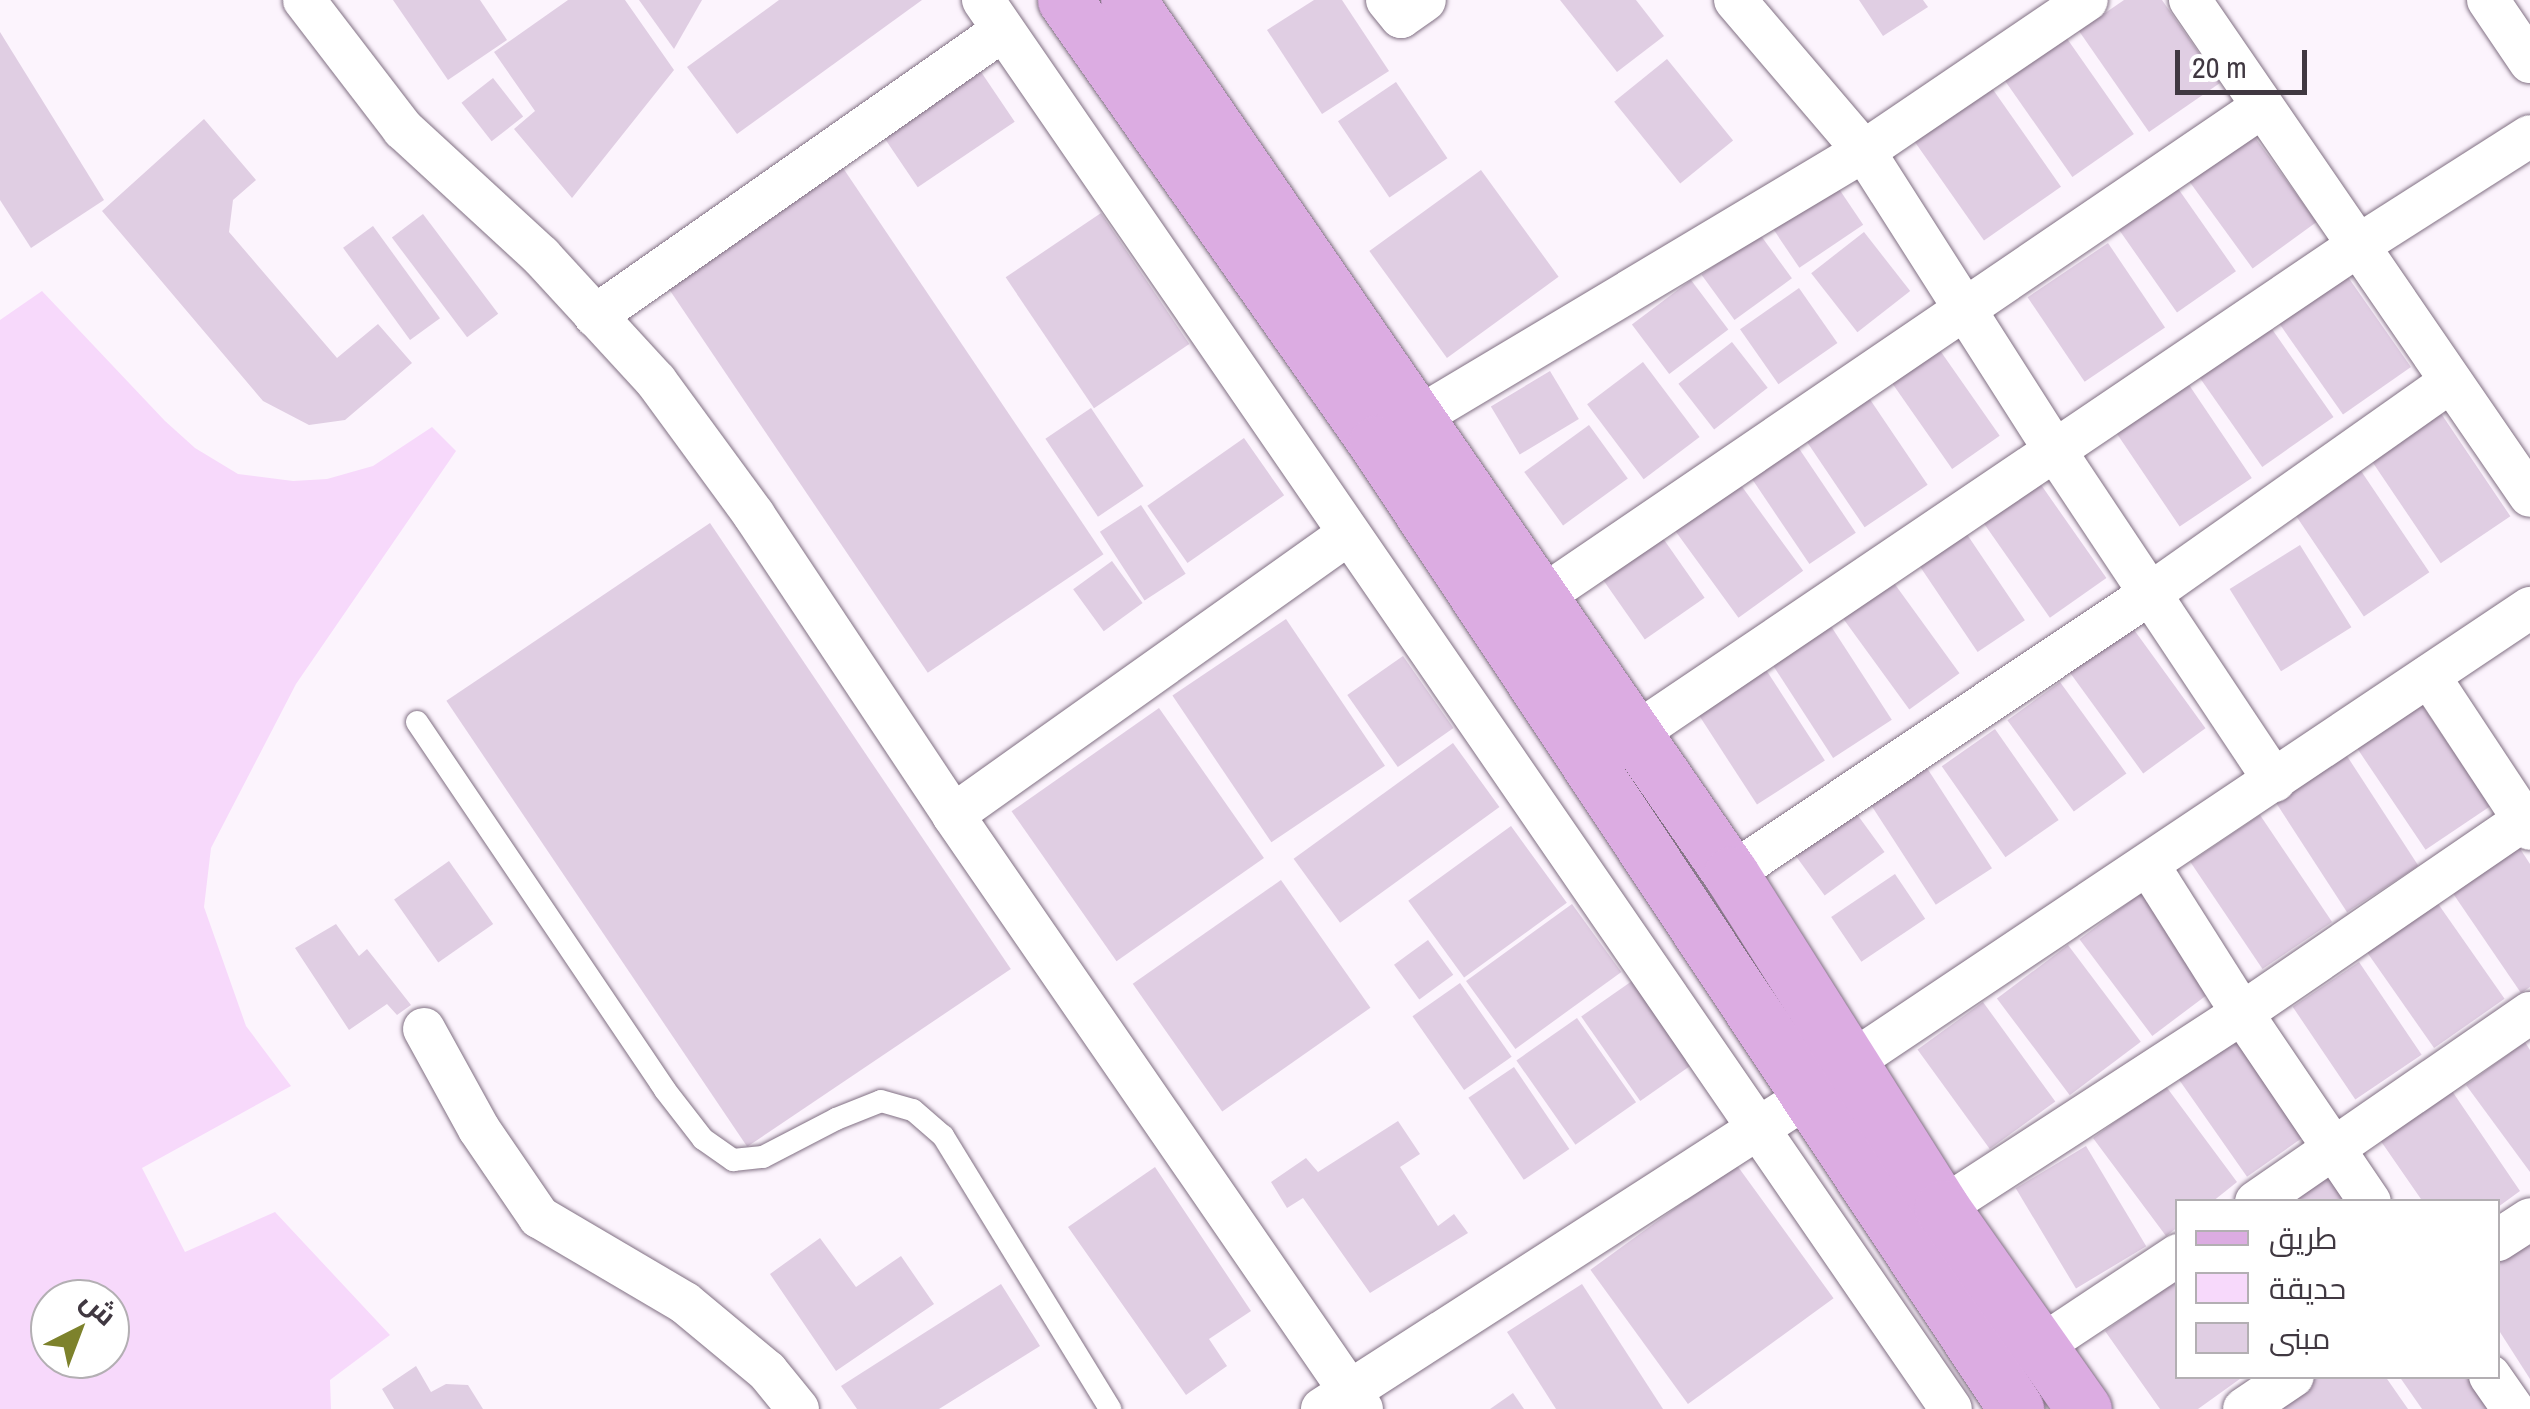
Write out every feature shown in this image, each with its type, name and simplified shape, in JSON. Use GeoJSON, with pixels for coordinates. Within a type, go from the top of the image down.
{"type":"FeatureCollection","features":[{"type":"Feature","properties":{"kind":"main road"},"geometry":{"type":"LineString","coordinates":[[1065,0],[1395,430],[1540,598],[1731,874],[1942,1208],[2084,1409]]}},
{"type":"Feature","properties":{"kind":"main road"},"geometry":{"type":"LineString","coordinates":[[1147,6],[1395,430],[1810,1096],[2016,1409]]}},
{"type":"Feature","properties":{"kind":"street"},"geometry":{"type":"LineString","coordinates":[[304,0],[403,128],[541,256],[656,382],[754,515],[1345,1404],[1810,1096],[1852,1062],[2530,608]]}},
{"type":"Feature","properties":{"kind":"street"},"geometry":{"type":"LineString","coordinates":[[1387,0],[1401,17],[1425,0]]}},
{"type":"Feature","properties":{"kind":"street"},"geometry":{"type":"LineString","coordinates":[[1736,0],[1864,151],[2056,452],[2275,781]]}},
{"type":"Feature","properties":{"kind":"street"},"geometry":{"type":"LineString","coordinates":[[2190,0],[2530,496]]}},
{"type":"Feature","properties":{"kind":"street"},"geometry":{"type":"LineString","coordinates":[[2488,0],[2530,62]]}},
{"type":"Feature","properties":{"kind":"street"},"geometry":{"type":"LineString","coordinates":[[1395,430],[1864,151],[2059,8]]}},
{"type":"Feature","properties":{"kind":"street"},"geometry":{"type":"LineString","coordinates":[[595,316],[994,15],[1347,535],[1951,1409]]}},
{"type":"Feature","properties":{"kind":"street"},"geometry":{"type":"LineString","coordinates":[[1540,598],[2262,107]]}},
{"type":"Feature","properties":{"kind":"street"},"geometry":{"type":"LineString","coordinates":[[1632,736],[2356,247],[2530,136]]}},
{"type":"Feature","properties":{"kind":"street"},"geometry":{"type":"LineString","coordinates":[[1731,874],[2151,594],[2450,382]]}},
{"type":"Feature","properties":{"kind":"street"},"geometry":{"type":"LineString","coordinates":[[953,815],[1347,535]]}},
{"type":"Feature","properties":{"kind":"street"},"geometry":{"type":"LineString","coordinates":[[1942,1208],[2527,824],[2429,676]]}},
{"type":"Feature","properties":{"kind":"street"},"geometry":{"type":"LineString","coordinates":[[2149,866],[2242,1013],[2368,1199]]}},
{"type":"Feature","properties":{"kind":"street"},"geometry":{"type":"LineString","coordinates":[[2260,1199],[2530,1013]]}},
{"type":"Feature","properties":{"kind":"street"},"geometry":{"type":"LineString","coordinates":[[424,1029],[479,1128],[540,1216],[685,1303],[767,1371],[798,1409]]}},
{"type":"Feature","properties":{"kind":"street"},"geometry":{"type":"LineString","coordinates":[[2500,1239],[2530,1219]]}},
{"type":"Feature","properties":{"kind":"street"},"geometry":{"type":"LineString","coordinates":[[2038,1348],[2175,1256]]}},
{"type":"Feature","properties":{"kind":"street"},"geometry":{"type":"LineString","coordinates":[[2244,1409],[2288,1379]]}},
{"type":"Feature","properties":{"kind":"street"},"geometry":{"type":"LineString","coordinates":[[2492,1379],[2513,1409]]}},
{"type":"Feature","properties":{"kind":"lane"},"geometry":{"type":"LineString","coordinates":[[416,722],[702,1139],[733,1160],[764,1157],[880,1101],[913,1110],[943,1136],[1110,1409]]}},
{"type":"Feature","properties":{"kind":"green space"},"geometry":{"type":"Polygon","coordinates":[[[42,291],[165,421],[195,448],[238,474],[293,481],[327,479],[373,466],[432,427],[456,451],[296,684],[211,848],[204,907],[246,1026],[291,1086],[142,1168],[185,1252],[275,1212],[390,1335],[330,1380],[331,1409],[0,1409],[0,320],[42,291]]]}},
{"type":"Feature","properties":{"kind":"building"},"geometry":{"type":"Polygon","coordinates":[[[393,0],[480,0],[507,40],[448,80],[393,0]]]}},
{"type":"Feature","properties":{"kind":"building"},"geometry":{"type":"Polygon","coordinates":[[[568,0],[625,0],[674,70],[572,198],[514,129],[535,111],[494,52],[568,0]]]}},
{"type":"Feature","properties":{"kind":"building"},"geometry":{"type":"Polygon","coordinates":[[[639,0],[702,0],[674,49],[639,0]]]}},
{"type":"Feature","properties":{"kind":"building"},"geometry":{"type":"Polygon","coordinates":[[[779,0],[922,0],[737,134],[687,67],[779,0]]]}},
{"type":"Feature","properties":{"kind":"building"},"geometry":{"type":"Polygon","coordinates":[[[1314,0],[1342,0],[1389,71],[1322,114],[1267,30],[1314,0]]]}},
{"type":"Feature","properties":{"kind":"building"},"geometry":{"type":"Polygon","coordinates":[[[1560,0],[1636,0],[1664,36],[1617,72],[1560,0]]]}},
{"type":"Feature","properties":{"kind":"building"},"geometry":{"type":"Polygon","coordinates":[[[1859,0],[1923,0],[1928,7],[1883,36],[1859,0]]]}},
{"type":"Feature","properties":{"kind":"building"},"geometry":{"type":"Polygon","coordinates":[[[2124,0],[2162,0],[2220,83],[2149,132],[2079,31],[2124,0]]]}},
{"type":"Feature","properties":{"kind":"building"},"geometry":{"type":"Polygon","coordinates":[[[2061,30],[2134,134],[2072,177],[2000,73],[2061,30]]]}},
{"type":"Feature","properties":{"kind":"building"},"geometry":{"type":"Polygon","coordinates":[[[0,32],[104,200],[31,248],[0,200],[0,32]]]}},
{"type":"Feature","properties":{"kind":"building"},"geometry":{"type":"Polygon","coordinates":[[[1667,59],[1733,141],[1680,183],[1614,102],[1667,59]]]}},
{"type":"Feature","properties":{"kind":"building"},"geometry":{"type":"Polygon","coordinates":[[[975,63],[1015,122],[918,187],[878,128],[975,63]]]}},
{"type":"Feature","properties":{"kind":"building"},"geometry":{"type":"Polygon","coordinates":[[[493,78],[523,117],[492,141],[461,103],[493,78]]]}},
{"type":"Feature","properties":{"kind":"building"},"geometry":{"type":"Polygon","coordinates":[[[1987,81],[2061,187],[1984,241],[1910,135],[1987,81]]]}},
{"type":"Feature","properties":{"kind":"building"},"geometry":{"type":"Polygon","coordinates":[[[1396,82],[1447,158],[1389,197],[1338,121],[1396,82]]]}},
{"type":"Feature","properties":{"kind":"building"},"geometry":{"type":"Polygon","coordinates":[[[204,119],[256,180],[233,200],[229,232],[337,358],[378,324],[412,363],[345,420],[309,425],[263,401],[102,211],[204,119]]]}},
{"type":"Feature","properties":{"kind":"building"},"geometry":{"type":"Polygon","coordinates":[[[2246,125],[2317,222],[2253,269],[2182,171],[2246,125]]]}},
{"type":"Feature","properties":{"kind":"building"},"geometry":{"type":"Polygon","coordinates":[[[839,162],[1103,554],[928,673],[663,281],[839,162]]]}},
{"type":"Feature","properties":{"kind":"building"},"geometry":{"type":"Polygon","coordinates":[[[1481,170],[1559,277],[1447,358],[1369,251],[1481,170]]]}},
{"type":"Feature","properties":{"kind":"building"},"geometry":{"type":"Polygon","coordinates":[[[2170,177],[2236,271],[2177,312],[2111,218],[2170,177]]]}},
{"type":"Feature","properties":{"kind":"building"},"geometry":{"type":"Polygon","coordinates":[[[1833,180],[1863,225],[1799,268],[1769,223],[1833,180]]]}},
{"type":"Feature","properties":{"kind":"building"},"geometry":{"type":"Polygon","coordinates":[[[1101,213],[1189,344],[1094,408],[1006,277],[1101,213]]]}},
{"type":"Feature","properties":{"kind":"building"},"geometry":{"type":"Polygon","coordinates":[[[423,214],[498,314],[467,337],[392,237],[423,214]]]}},
{"type":"Feature","properties":{"kind":"building"},"geometry":{"type":"Polygon","coordinates":[[[373,226],[440,318],[410,340],[343,248],[373,226]]]}},
{"type":"Feature","properties":{"kind":"building"},"geometry":{"type":"Polygon","coordinates":[[[1864,232],[1910,291],[1857,332],[1811,273],[1864,232]]]}},
{"type":"Feature","properties":{"kind":"building"},"geometry":{"type":"Polygon","coordinates":[[[1759,233],[1792,278],[1734,320],[1702,275],[1759,233]]]}},
{"type":"Feature","properties":{"kind":"building"},"geometry":{"type":"Polygon","coordinates":[[[2108,243],[2165,328],[2085,382],[2028,297],[2108,243]]]}},
{"type":"Feature","properties":{"kind":"building"},"geometry":{"type":"Polygon","coordinates":[[[2341,267],[2411,367],[2343,415],[2273,315],[2341,267]]]}},
{"type":"Feature","properties":{"kind":"building"},"geometry":{"type":"Polygon","coordinates":[[[1691,280],[1728,330],[1669,374],[1632,325],[1691,280]]]}},
{"type":"Feature","properties":{"kind":"building"},"geometry":{"type":"Polygon","coordinates":[[[1799,288],[1837,343],[1778,384],[1740,329],[1799,288]]]}},
{"type":"Feature","properties":{"kind":"building"},"geometry":{"type":"Polygon","coordinates":[[[2267,322],[2334,417],[2262,467],[2196,372],[2267,322]]]}},
{"type":"Feature","properties":{"kind":"building"},"geometry":{"type":"Polygon","coordinates":[[[1932,339],[2000,436],[1952,469],[1884,372],[1932,339]]]}},
{"type":"Feature","properties":{"kind":"building"},"geometry":{"type":"Polygon","coordinates":[[[1732,342],[1768,388],[1714,430],[1678,384],[1732,342]]]}},
{"type":"Feature","properties":{"kind":"building"},"geometry":{"type":"Polygon","coordinates":[[[1643,362],[1700,437],[1644,479],[1587,404],[1643,362]]]}},
{"type":"Feature","properties":{"kind":"building"},"geometry":{"type":"Polygon","coordinates":[[[1550,371],[1579,419],[1520,455],[1491,407],[1550,371]]]}},
{"type":"Feature","properties":{"kind":"building"},"geometry":{"type":"Polygon","coordinates":[[[2183,376],[2252,478],[2180,527],[2111,425],[2183,376]]]}},
{"type":"Feature","properties":{"kind":"building"},"geometry":{"type":"Polygon","coordinates":[[[1865,392],[1928,485],[1865,527],[1802,434],[1865,392]]]}},
{"type":"Feature","properties":{"kind":"building"},"geometry":{"type":"Polygon","coordinates":[[[2436,406],[2510,516],[2441,563],[2366,453],[2436,406]]]}},
{"type":"Feature","properties":{"kind":"building"},"geometry":{"type":"Polygon","coordinates":[[[1091,408],[1144,486],[1098,517],[1045,439],[1091,408]]]}},
{"type":"Feature","properties":{"kind":"building"},"geometry":{"type":"Polygon","coordinates":[[[1589,425],[1628,478],[1563,525],[1524,472],[1589,425]]]}},
{"type":"Feature","properties":{"kind":"building"},"geometry":{"type":"Polygon","coordinates":[[[1244,438],[1284,495],[1187,563],[1147,506],[1244,438]]]}},
{"type":"Feature","properties":{"kind":"building"},"geometry":{"type":"Polygon","coordinates":[[[1796,444],[1856,533],[1809,564],[1750,475],[1796,444]]]}},
{"type":"Feature","properties":{"kind":"building"},"geometry":{"type":"Polygon","coordinates":[[[2355,462],[2429,572],[2364,616],[2290,506],[2355,462]]]}},
{"type":"Feature","properties":{"kind":"building"},"geometry":{"type":"Polygon","coordinates":[[[1735,477],[1803,571],[1738,618],[1670,524],[1735,477]]]}},
{"type":"Feature","properties":{"kind":"building"},"geometry":{"type":"Polygon","coordinates":[[[2037,479],[2106,578],[2050,618],[1980,519],[2037,479]]]}},
{"type":"Feature","properties":{"kind":"building"},"geometry":{"type":"Polygon","coordinates":[[[1141,505],[1186,574],[1145,600],[1100,532],[1141,505]]]}},
{"type":"Feature","properties":{"kind":"building"},"geometry":{"type":"Polygon","coordinates":[[[710,523],[1011,969],[747,1147],[446,701],[710,523]]]}},
{"type":"Feature","properties":{"kind":"building"},"geometry":{"type":"Polygon","coordinates":[[[1653,524],[1705,598],[1645,640],[1593,566],[1653,524]]]}},
{"type":"Feature","properties":{"kind":"building"},"geometry":{"type":"Polygon","coordinates":[[[1960,524],[2025,620],[1978,652],[1913,556],[1960,524]]]}},
{"type":"Feature","properties":{"kind":"building"},"geometry":{"type":"Polygon","coordinates":[[[2300,545],[2351,627],[2281,671],[2230,589],[2300,545]]]}},
{"type":"Feature","properties":{"kind":"building"},"geometry":{"type":"Polygon","coordinates":[[[1112,561],[1143,603],[1104,631],[1073,589],[1112,561]]]}},
{"type":"Feature","properties":{"kind":"building"},"geometry":{"type":"Polygon","coordinates":[[[1886,572],[1959,673],[1909,710],[1836,608],[1886,572]]]}},
{"type":"Feature","properties":{"kind":"building"},"geometry":{"type":"Polygon","coordinates":[[[1286,619],[1385,766],[1271,842],[1172,696],[1286,619]]]}},
{"type":"Feature","properties":{"kind":"building"},"geometry":{"type":"Polygon","coordinates":[[[1827,620],[1892,720],[1833,758],[1768,658],[1827,620]]]}},
{"type":"Feature","properties":{"kind":"building"},"geometry":{"type":"Polygon","coordinates":[[[2132,627],[2205,728],[2143,773],[2070,672],[2132,627]]]}},
{"type":"Feature","properties":{"kind":"building"},"geometry":{"type":"Polygon","coordinates":[[[1403,656],[1453,728],[1398,767],[1347,695],[1403,656]]]}},
{"type":"Feature","properties":{"kind":"building"},"geometry":{"type":"Polygon","coordinates":[[[1759,659],[1825,760],[1757,805],[1691,703],[1759,659]]]}},
{"type":"Feature","properties":{"kind":"building"},"geometry":{"type":"Polygon","coordinates":[[[2060,682],[2126,773],[2074,812],[2007,720],[2060,682]]]}},
{"type":"Feature","properties":{"kind":"building"},"geometry":{"type":"Polygon","coordinates":[[[2422,705],[2490,806],[2426,850],[2357,749],[2422,705]]]}},
{"type":"Feature","properties":{"kind":"building"},"geometry":{"type":"Polygon","coordinates":[[[1159,708],[1264,858],[1117,961],[1012,811],[1159,708]]]}},
{"type":"Feature","properties":{"kind":"building"},"geometry":{"type":"Polygon","coordinates":[[[1995,729],[2059,820],[2005,857],[1942,766],[1995,729]]]}},
{"type":"Feature","properties":{"kind":"building"},"geometry":{"type":"Polygon","coordinates":[[[1453,743],[1499,807],[1340,923],[1294,859],[1453,743]]]}},
{"type":"Feature","properties":{"kind":"building"},"geometry":{"type":"Polygon","coordinates":[[[2347,756],[2418,866],[2347,912],[2276,802],[2347,756]]]}},
{"type":"Feature","properties":{"kind":"building"},"geometry":{"type":"Polygon","coordinates":[[[1925,765],[1992,868],[1936,905],[1869,801],[1925,765]]]}},
{"type":"Feature","properties":{"kind":"building"},"geometry":{"type":"Polygon","coordinates":[[[1851,806],[1885,852],[1825,896],[1791,849],[1851,806]]]}},
{"type":"Feature","properties":{"kind":"building"},"geometry":{"type":"Polygon","coordinates":[[[2260,815],[2332,922],[2262,969],[2190,862],[2260,815]]]}},
{"type":"Feature","properties":{"kind":"building"},"geometry":{"type":"Polygon","coordinates":[[[1511,826],[1567,903],[1464,978],[1408,901],[1511,826]]]}},
{"type":"Feature","properties":{"kind":"building"},"geometry":{"type":"Polygon","coordinates":[[[2519,847],[2530,864],[2530,987],[2521,993],[2452,892],[2519,847]]]}},
{"type":"Feature","properties":{"kind":"building"},"geometry":{"type":"Polygon","coordinates":[[[449,861],[493,924],[438,963],[394,899],[449,861]]]}},
{"type":"Feature","properties":{"kind":"building"},"geometry":{"type":"Polygon","coordinates":[[[1895,874],[1925,919],[1861,962],[1831,917],[1895,874]]]}},
{"type":"Feature","properties":{"kind":"building"},"geometry":{"type":"Polygon","coordinates":[[[1281,880],[1370,1008],[1222,1112],[1133,984],[1281,880]]]}},
{"type":"Feature","properties":{"kind":"building"},"geometry":{"type":"Polygon","coordinates":[[[2141,893],[2214,990],[2152,1036],[2080,939],[2141,893]]]}},
{"type":"Feature","properties":{"kind":"building"},"geometry":{"type":"Polygon","coordinates":[[[2434,898],[2505,999],[2434,1048],[2364,947],[2434,898]]]}},
{"type":"Feature","properties":{"kind":"building"},"geometry":{"type":"Polygon","coordinates":[[[1572,904],[1621,972],[1515,1049],[1466,981],[1572,904]]]}},
{"type":"Feature","properties":{"kind":"building"},"geometry":{"type":"Polygon","coordinates":[[[336,924],[359,956],[367,949],[411,1005],[397,1015],[387,1004],[349,1030],[295,948],[336,924]]]}},
{"type":"Feature","properties":{"kind":"building"},"geometry":{"type":"Polygon","coordinates":[[[1428,940],[1453,975],[1419,999],[1394,965],[1428,940]]]}},
{"type":"Feature","properties":{"kind":"building"},"geometry":{"type":"Polygon","coordinates":[[[2068,945],[2141,1042],[2070,1095],[1997,999],[2068,945]]]}},
{"type":"Feature","properties":{"kind":"building"},"geometry":{"type":"Polygon","coordinates":[[[2359,962],[2422,1055],[2355,1100],[2293,1007],[2359,962]]]}},
{"type":"Feature","properties":{"kind":"building"},"geometry":{"type":"Polygon","coordinates":[[[1632,981],[1691,1065],[1640,1101],[1581,1017],[1632,981]]]}},
{"type":"Feature","properties":{"kind":"building"},"geometry":{"type":"Polygon","coordinates":[[[1460,983],[1512,1057],[1464,1090],[1412,1016],[1460,983]]]}},
{"type":"Feature","properties":{"kind":"building"},"geometry":{"type":"Polygon","coordinates":[[[1983,1002],[2055,1102],[1990,1149],[1917,1050],[1983,1002]]]}},
{"type":"Feature","properties":{"kind":"building"},"geometry":{"type":"Polygon","coordinates":[[[1577,1018],[1636,1102],[1575,1145],[1516,1060],[1577,1018]]]}},
{"type":"Feature","properties":{"kind":"building"},"geometry":{"type":"Polygon","coordinates":[[[2242,1030],[2313,1131],[2247,1177],[2176,1076],[2242,1030]]]}},
{"type":"Feature","properties":{"kind":"building"},"geometry":{"type":"Polygon","coordinates":[[[2525,1042],[2530,1050],[2530,1172],[2466,1085],[2525,1042]]]}},
{"type":"Feature","properties":{"kind":"building"},"geometry":{"type":"Polygon","coordinates":[[[1514,1067],[1569,1149],[1524,1180],[1468,1098],[1514,1067]]]}},
{"type":"Feature","properties":{"kind":"building"},"geometry":{"type":"Polygon","coordinates":[[[2165,1085],[2237,1182],[2216,1199],[2175,1199],[2175,1229],[2166,1236],[2093,1138],[2165,1085]]]}},
{"type":"Feature","properties":{"kind":"building"},"geometry":{"type":"Polygon","coordinates":[[[2450,1088],[2520,1191],[2500,1206],[2500,1199],[2421,1199],[2378,1137],[2450,1088]]]}},
{"type":"Feature","properties":{"kind":"building"},"geometry":{"type":"Polygon","coordinates":[[[1398,1121],[1420,1154],[1400,1167],[1438,1226],[1454,1214],[1468,1233],[1370,1293],[1303,1198],[1287,1208],[1271,1182],[1306,1158],[1318,1172],[1398,1121]]]}},
{"type":"Feature","properties":{"kind":"building"},"geometry":{"type":"Polygon","coordinates":[[[2086,1146],[2146,1246],[2076,1289],[2016,1188],[2086,1146]]]}},
{"type":"Feature","properties":{"kind":"building"},"geometry":{"type":"Polygon","coordinates":[[[1736,1164],[1834,1298],[1688,1404],[1590,1270],[1736,1164]]]}},
{"type":"Feature","properties":{"kind":"building"},"geometry":{"type":"Polygon","coordinates":[[[1155,1167],[1251,1311],[1209,1339],[1227,1366],[1186,1395],[1068,1227],[1155,1167]]]}},
{"type":"Feature","properties":{"kind":"building"},"geometry":{"type":"Polygon","coordinates":[[[2329,1168],[2350,1199],[2285,1199],[2329,1168]]]}},
{"type":"Feature","properties":{"kind":"building"},"geometry":{"type":"Polygon","coordinates":[[[820,1238],[856,1287],[901,1256],[934,1304],[836,1371],[770,1274],[820,1238]]]}},
{"type":"Feature","properties":{"kind":"building"},"geometry":{"type":"Polygon","coordinates":[[[2530,1239],[2530,1379],[2500,1332],[2500,1253],[2530,1239]]]}},
{"type":"Feature","properties":{"kind":"building"},"geometry":{"type":"Polygon","coordinates":[[[2175,1282],[2175,1379],[2240,1379],[2198,1409],[2160,1409],[2105,1331],[2175,1282]]]}},
{"type":"Feature","properties":{"kind":"building"},"geometry":{"type":"Polygon","coordinates":[[[1001,1284],[1040,1346],[939,1409],[857,1409],[841,1386],[1001,1284]]]}},
{"type":"Feature","properties":{"kind":"building"},"geometry":{"type":"Polygon","coordinates":[[[1582,1284],[1663,1409],[1556,1409],[1507,1332],[1582,1284]]]}},
{"type":"Feature","properties":{"kind":"building"},"geometry":{"type":"Polygon","coordinates":[[[416,1366],[431,1392],[446,1384],[468,1385],[483,1409],[394,1409],[382,1389],[416,1366]]]}},
{"type":"Feature","properties":{"kind":"building"},"geometry":{"type":"Polygon","coordinates":[[[2315,1379],[2387,1379],[2408,1409],[2284,1409],[2280,1403],[2315,1379]]]}},
{"type":"Feature","properties":{"kind":"building"},"geometry":{"type":"Polygon","coordinates":[[[2401,1379],[2475,1379],[2488,1409],[2422,1409],[2401,1379]]]}},
{"type":"Feature","properties":{"kind":"building"},"geometry":{"type":"Polygon","coordinates":[[[1513,1393],[1524,1409],[1490,1409],[1513,1393]]]}}]}
